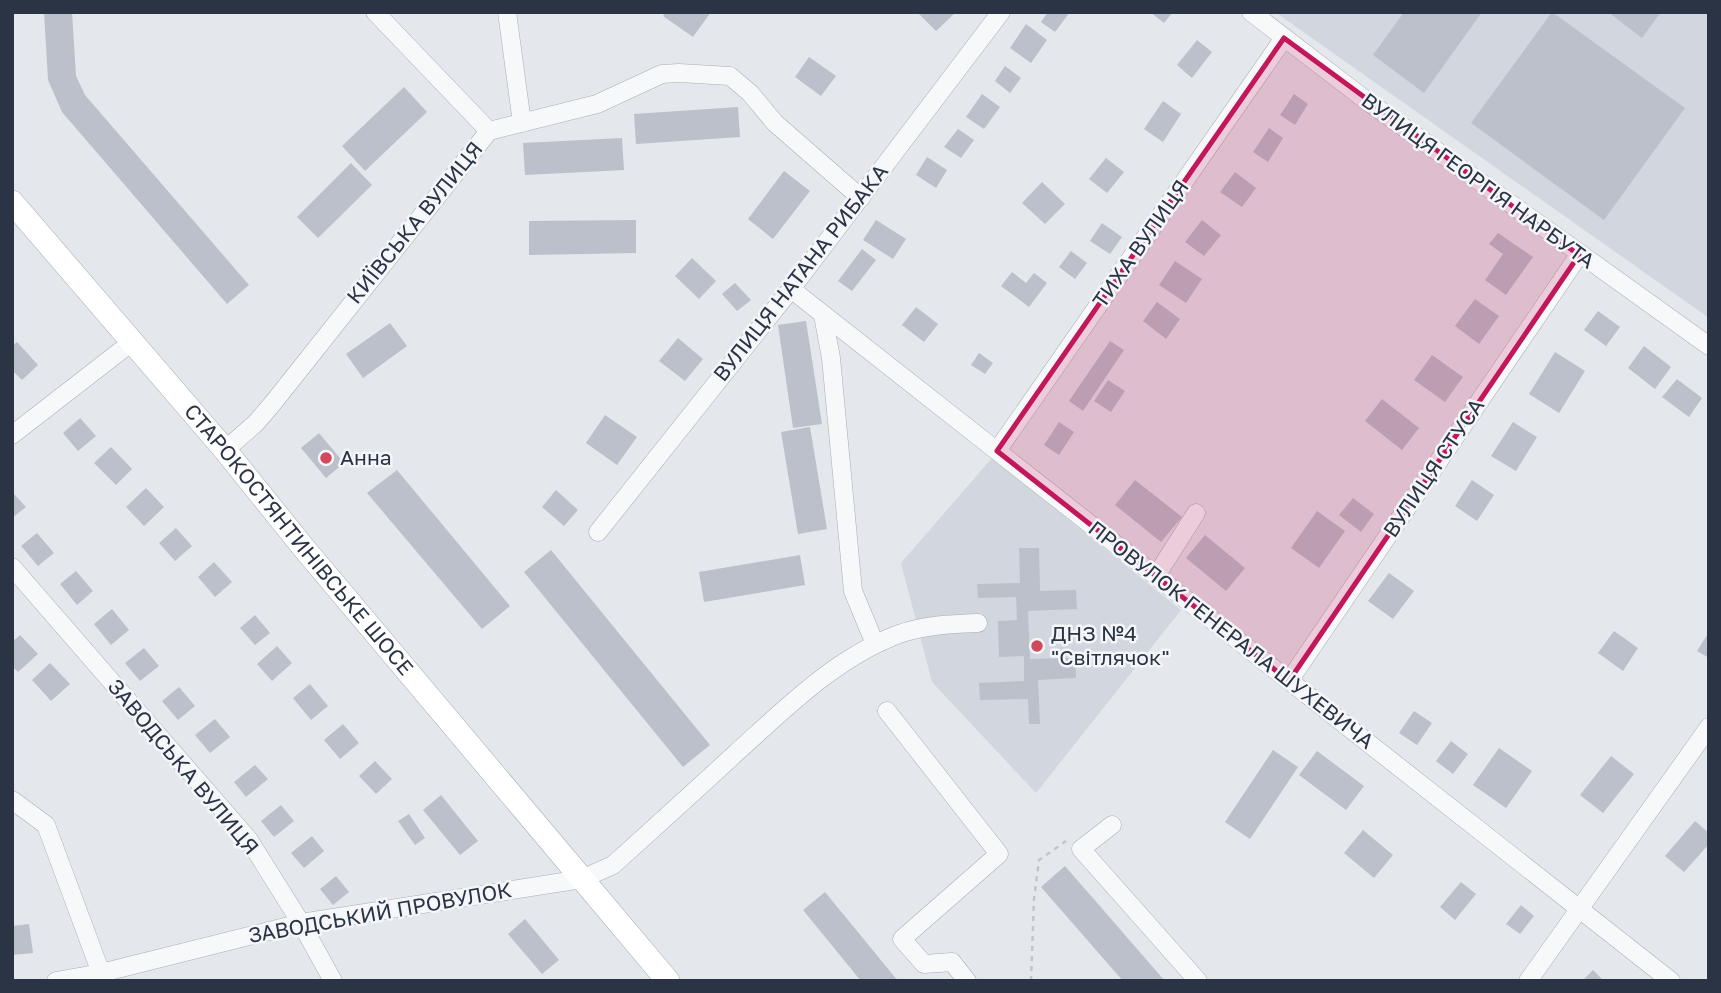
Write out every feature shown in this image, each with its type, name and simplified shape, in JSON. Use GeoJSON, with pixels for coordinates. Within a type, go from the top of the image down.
{"type":"FeatureCollection","features":[{"type":"Feature","properties":{"kind":"main road","name":"СТАРОКОСТЯНТИНІВСЬКЕ ШОСЕ"},"geometry":{"type":"LineString","coordinates":[[12,202],[225,450],[668,981]]}},
{"type":"Feature","properties":{"kind":"street"},"geometry":{"type":"LineString","coordinates":[[375,12],[489,131]]}},
{"type":"Feature","properties":{"kind":"street"},"geometry":{"type":"LineString","coordinates":[[507,12],[522,123]]}},
{"type":"Feature","properties":{"kind":"street","name":"ВУЛИЦЯ НАТАНА РИБАКА"},"geometry":{"type":"LineString","coordinates":[[598,532],[791,289],[1002,12]]}},
{"type":"Feature","properties":{"kind":"street","name":"ВУЛИЦЯ ГЕОРГІЯ НАРБУТА"},"geometry":{"type":"LineString","coordinates":[[1251,12],[1363,98],[1709,346]]}},
{"type":"Feature","properties":{"kind":"street","name":"ТИХА ВУЛИЦЯ"},"geometry":{"type":"LineString","coordinates":[[997,451],[1284,38]]}},
{"type":"Feature","properties":{"kind":"street","name":"КИЇВСЬКА ВУЛИЦЯ"},"geometry":{"type":"LineString","coordinates":[[225,450],[273,403],[489,131],[597,104],[662,75],[679,73],[730,76],[750,93],[775,123],[861,198]]}},
{"type":"Feature","properties":{"kind":"street","name":"ВУЛИЦЯ СТУСА"},"geometry":{"type":"LineString","coordinates":[[1289,681],[1579,255]]}},
{"type":"Feature","properties":{"kind":"street","name":"ПРОВУЛОК ГЕНЕРАЛА ШУХЕВИЧА"},"geometry":{"type":"LineString","coordinates":[[791,289],[1671,981]]}},
{"type":"Feature","properties":{"kind":"street"},"geometry":{"type":"LineString","coordinates":[[823,315],[831,358],[853,591],[875,644]]}},
{"type":"Feature","properties":{"kind":"street"},"geometry":{"type":"LineString","coordinates":[[12,435],[132,342]]}},
{"type":"Feature","properties":{"kind":"street"},"geometry":{"type":"LineString","coordinates":[[1156,576],[1196,513]]}},
{"type":"Feature","properties":{"kind":"street","name":"ЗАВОДСЬКА ВУЛИЦЯ"},"geometry":{"type":"LineString","coordinates":[[12,567],[249,840],[301,923],[333,981]]}},
{"type":"Feature","properties":{"kind":"street"},"geometry":{"type":"LineString","coordinates":[[582,879],[613,865],[813,685],[846,661],[875,644],[923,627],[978,623]]}},
{"type":"Feature","properties":{"kind":"street"},"geometry":{"type":"LineString","coordinates":[[887,711],[999,854],[902,939],[924,964],[952,962],[967,981]]}},
{"type":"Feature","properties":{"kind":"street"},"geometry":{"type":"LineString","coordinates":[[1528,981],[1709,727]]}},
{"type":"Feature","properties":{"kind":"street"},"geometry":{"type":"LineString","coordinates":[[12,800],[46,825],[101,973]]}},
{"type":"Feature","properties":{"kind":"street"},"geometry":{"type":"LineString","coordinates":[[1112,825],[1081,849],[1198,981]]}},
{"type":"Feature","properties":{"kind":"street","name":"ЗАВОДСЬКИЙ ПРОВУЛОК"},"geometry":{"type":"LineString","coordinates":[[57,981],[101,973],[301,923],[582,879]]}},
{"type":"Feature","properties":{"kind":"path"},"geometry":{"type":"LineString","coordinates":[[1031,981],[1034,899],[1039,860],[1052,848],[1067,840],[1081,849]]}},
{"type":"Feature","properties":{"kind":"highlighted area"},"geometry":{"type":"Polygon","coordinates":[[[1284,38],[1579,255],[1289,681],[997,451],[1284,38]]]}},
{"type":"Feature","properties":{"kind":"shaded area"},"geometry":{"type":"Polygon","coordinates":[[[1275,12],[1709,12],[1709,318],[1275,12]]]}},
{"type":"Feature","properties":{"kind":"shaded area","name":"ДНЗ №4 \"Світлячок\""},"geometry":{"type":"Polygon","coordinates":[[[992,458],[1181,610],[1036,793],[932,682],[901,563],[992,458]]]}},
{"type":"Feature","properties":{"kind":"building"},"geometry":{"type":"Polygon","coordinates":[[[44,12],[72,12],[76,76],[85,95],[249,285],[227,304],[62,112],[48,80],[44,12]]]}},
{"type":"Feature","properties":{"kind":"building"},"geometry":{"type":"Polygon","coordinates":[[[666,12],[711,12],[693,37],[663,16],[666,12]]]}},
{"type":"Feature","properties":{"kind":"building"},"geometry":{"type":"Polygon","coordinates":[[[917,12],[956,12],[936,31],[917,12]]]}},
{"type":"Feature","properties":{"kind":"building"},"geometry":{"type":"Polygon","coordinates":[[[1048,12],[1070,12],[1055,32],[1041,22],[1048,12]]]}},
{"type":"Feature","properties":{"kind":"building"},"geometry":{"type":"Polygon","coordinates":[[[1150,12],[1173,12],[1164,23],[1150,12]]]}},
{"type":"Feature","properties":{"kind":"building"},"geometry":{"type":"Polygon","coordinates":[[[1404,12],[1482,12],[1424,93],[1373,55],[1404,12]]]}},
{"type":"Feature","properties":{"kind":"building"},"geometry":{"type":"Polygon","coordinates":[[[1552,12],[1685,108],[1604,220],[1471,123],[1552,12]]]}},
{"type":"Feature","properties":{"kind":"building"},"geometry":{"type":"Polygon","coordinates":[[[1608,12],[1661,12],[1642,38],[1608,12]]]}},
{"type":"Feature","properties":{"kind":"building"},"geometry":{"type":"Polygon","coordinates":[[[1026,24],[1047,40],[1031,63],[1010,48],[1026,24]]]}},
{"type":"Feature","properties":{"kind":"building"},"geometry":{"type":"Polygon","coordinates":[[[1197,40],[1212,52],[1192,78],[1177,65],[1197,40]]]}},
{"type":"Feature","properties":{"kind":"building"},"geometry":{"type":"Polygon","coordinates":[[[809,57],[836,76],[821,96],[795,77],[809,57]]]}},
{"type":"Feature","properties":{"kind":"building"},"geometry":{"type":"Polygon","coordinates":[[[1005,66],[1021,78],[1010,93],[995,81],[1005,66]]]}},
{"type":"Feature","properties":{"kind":"building"},"geometry":{"type":"Polygon","coordinates":[[[404,87],[427,112],[365,171],[342,146],[404,87]]]}},
{"type":"Feature","properties":{"kind":"building"},"geometry":{"type":"Polygon","coordinates":[[[982,94],[1000,107],[984,129],[966,117],[982,94]]]}},
{"type":"Feature","properties":{"kind":"building"},"geometry":{"type":"Polygon","coordinates":[[[1294,94],[1308,104],[1295,125],[1280,115],[1294,94]]]}},
{"type":"Feature","properties":{"kind":"building"},"geometry":{"type":"Polygon","coordinates":[[[1163,101],[1181,114],[1163,142],[1144,129],[1163,101]]]}},
{"type":"Feature","properties":{"kind":"building"},"geometry":{"type":"Polygon","coordinates":[[[738,107],[740,137],[636,144],[634,114],[738,107]]]}},
{"type":"Feature","properties":{"kind":"building"},"geometry":{"type":"Polygon","coordinates":[[[1269,128],[1283,138],[1268,162],[1253,152],[1269,128]]]}},
{"type":"Feature","properties":{"kind":"building"},"geometry":{"type":"Polygon","coordinates":[[[958,129],[974,140],[961,158],[944,147],[958,129]]]}},
{"type":"Feature","properties":{"kind":"building"},"geometry":{"type":"Polygon","coordinates":[[[622,138],[624,170],[525,175],[523,143],[622,138]]]}},
{"type":"Feature","properties":{"kind":"building"},"geometry":{"type":"Polygon","coordinates":[[[927,157],[947,170],[936,188],[916,175],[927,157]]]}},
{"type":"Feature","properties":{"kind":"building"},"geometry":{"type":"Polygon","coordinates":[[[1106,158],[1124,172],[1107,193],[1089,179],[1106,158]]]}},
{"type":"Feature","properties":{"kind":"building"},"geometry":{"type":"Polygon","coordinates":[[[351,163],[372,185],[318,238],[297,217],[351,163]]]}},
{"type":"Feature","properties":{"kind":"building"},"geometry":{"type":"Polygon","coordinates":[[[784,171],[810,191],[773,239],[748,219],[784,171]]]}},
{"type":"Feature","properties":{"kind":"building"},"geometry":{"type":"Polygon","coordinates":[[[1235,172],[1256,188],[1242,207],[1220,192],[1235,172]]]}},
{"type":"Feature","properties":{"kind":"building"},"geometry":{"type":"Polygon","coordinates":[[[1042,182],[1065,204],[1045,224],[1022,203],[1042,182]]]}},
{"type":"Feature","properties":{"kind":"building"},"geometry":{"type":"Polygon","coordinates":[[[636,220],[636,253],[529,255],[529,221],[636,220]]]}},
{"type":"Feature","properties":{"kind":"building"},"geometry":{"type":"Polygon","coordinates":[[[876,220],[906,239],[893,259],[863,240],[876,220]]]}},
{"type":"Feature","properties":{"kind":"building"},"geometry":{"type":"Polygon","coordinates":[[[1202,220],[1221,235],[1204,256],[1185,242],[1202,220]]]}},
{"type":"Feature","properties":{"kind":"building"},"geometry":{"type":"Polygon","coordinates":[[[1102,223],[1122,237],[1110,254],[1090,241],[1102,223]]]}},
{"type":"Feature","properties":{"kind":"building"},"geometry":{"type":"Polygon","coordinates":[[[1498,233],[1533,257],[1506,295],[1485,280],[1503,254],[1489,244],[1498,233]]]}},
{"type":"Feature","properties":{"kind":"building"},"geometry":{"type":"Polygon","coordinates":[[[862,249],[876,260],[852,291],[838,281],[862,249]]]}},
{"type":"Feature","properties":{"kind":"building"},"geometry":{"type":"Polygon","coordinates":[[[1071,251],[1087,263],[1075,279],[1059,267],[1071,251]]]}},
{"type":"Feature","properties":{"kind":"building"},"geometry":{"type":"Polygon","coordinates":[[[692,258],[716,281],[699,299],[675,276],[692,258]]]}},
{"type":"Feature","properties":{"kind":"building"},"geometry":{"type":"Polygon","coordinates":[[[1175,261],[1202,279],[1186,303],[1159,285],[1175,261]]]}},
{"type":"Feature","properties":{"kind":"building"},"geometry":{"type":"Polygon","coordinates":[[[1012,272],[1026,283],[1034,273],[1047,283],[1029,307],[1001,286],[1012,272]]]}},
{"type":"Feature","properties":{"kind":"building"},"geometry":{"type":"Polygon","coordinates":[[[735,283],[751,300],[737,311],[722,294],[735,283]]]}},
{"type":"Feature","properties":{"kind":"building"},"geometry":{"type":"Polygon","coordinates":[[[1475,299],[1499,316],[1479,344],[1455,326],[1475,299]]]}},
{"type":"Feature","properties":{"kind":"building"},"geometry":{"type":"Polygon","coordinates":[[[1157,302],[1180,319],[1166,339],[1143,321],[1157,302]]]}},
{"type":"Feature","properties":{"kind":"building"},"geometry":{"type":"Polygon","coordinates":[[[916,307],[938,324],[924,342],[902,325],[916,307]]]}},
{"type":"Feature","properties":{"kind":"building"},"geometry":{"type":"Polygon","coordinates":[[[1598,311],[1620,327],[1606,346],[1584,330],[1598,311]]]}},
{"type":"Feature","properties":{"kind":"building"},"geometry":{"type":"Polygon","coordinates":[[[806,321],[822,424],[793,428],[778,325],[806,321]]]}},
{"type":"Feature","properties":{"kind":"building"},"geometry":{"type":"Polygon","coordinates":[[[390,323],[407,346],[363,378],[346,354],[390,323]]]}},
{"type":"Feature","properties":{"kind":"building"},"geometry":{"type":"Polygon","coordinates":[[[678,338],[703,359],[685,381],[659,361],[678,338]]]}},
{"type":"Feature","properties":{"kind":"building"},"geometry":{"type":"Polygon","coordinates":[[[1110,341],[1124,350],[1083,411],[1069,401],[1110,341]]]}},
{"type":"Feature","properties":{"kind":"building"},"geometry":{"type":"Polygon","coordinates":[[[17,342],[38,365],[22,380],[12,370],[12,346],[17,342]]]}},
{"type":"Feature","properties":{"kind":"building"},"geometry":{"type":"Polygon","coordinates":[[[1644,346],[1671,367],[1655,389],[1628,368],[1644,346]]]}},
{"type":"Feature","properties":{"kind":"building"},"geometry":{"type":"Polygon","coordinates":[[[1555,352],[1585,371],[1559,413],[1529,394],[1555,352]]]}},
{"type":"Feature","properties":{"kind":"building"},"geometry":{"type":"Polygon","coordinates":[[[979,353],[993,363],[985,374],[971,365],[979,353]]]}},
{"type":"Feature","properties":{"kind":"building"},"geometry":{"type":"Polygon","coordinates":[[[1432,355],[1463,377],[1445,402],[1414,380],[1432,355]]]}},
{"type":"Feature","properties":{"kind":"building"},"geometry":{"type":"Polygon","coordinates":[[[1677,379],[1702,398],[1689,417],[1662,397],[1677,379]]]}},
{"type":"Feature","properties":{"kind":"building"},"geometry":{"type":"Polygon","coordinates":[[[1108,380],[1125,391],[1111,412],[1094,401],[1108,380]]]}},
{"type":"Feature","properties":{"kind":"building"},"geometry":{"type":"Polygon","coordinates":[[[1382,399],[1419,428],[1402,450],[1365,421],[1382,399]]]}},
{"type":"Feature","properties":{"kind":"building"},"geometry":{"type":"Polygon","coordinates":[[[605,415],[637,437],[617,465],[586,443],[605,415]]]}},
{"type":"Feature","properties":{"kind":"building"},"geometry":{"type":"Polygon","coordinates":[[[80,418],[96,436],[78,451],[63,433],[80,418]]]}},
{"type":"Feature","properties":{"kind":"building"},"geometry":{"type":"Polygon","coordinates":[[[1059,422],[1074,432],[1059,455],[1044,445],[1059,422]]]}},
{"type":"Feature","properties":{"kind":"building"},"geometry":{"type":"Polygon","coordinates":[[[1513,422],[1537,437],[1516,471],[1491,456],[1513,422]]]}},
{"type":"Feature","properties":{"kind":"building"},"geometry":{"type":"Polygon","coordinates":[[[810,427],[827,529],[798,534],[781,432],[810,427]]]}},
{"type":"Feature","properties":{"kind":"building"},"geometry":{"type":"Polygon","coordinates":[[[319,433],[344,463],[326,478],[301,448],[319,433]]]}},
{"type":"Feature","properties":{"kind":"building"},"geometry":{"type":"Polygon","coordinates":[[[111,447],[132,469],[116,485],[94,463],[111,447]]]}},
{"type":"Feature","properties":{"kind":"building"},"geometry":{"type":"Polygon","coordinates":[[[397,470],[510,606],[482,629],[367,493],[397,470]]]}},
{"type":"Feature","properties":{"kind":"building"},"geometry":{"type":"Polygon","coordinates":[[[1135,480],[1182,517],[1161,542],[1115,505],[1135,480]]]}},
{"type":"Feature","properties":{"kind":"building"},"geometry":{"type":"Polygon","coordinates":[[[1472,480],[1494,495],[1477,521],[1455,506],[1472,480]]]}},
{"type":"Feature","properties":{"kind":"building"},"geometry":{"type":"Polygon","coordinates":[[[146,488],[164,507],[144,526],[126,507],[146,488]]]}},
{"type":"Feature","properties":{"kind":"building"},"geometry":{"type":"Polygon","coordinates":[[[556,490],[578,510],[564,526],[542,507],[556,490]]]}},
{"type":"Feature","properties":{"kind":"building"},"geometry":{"type":"Polygon","coordinates":[[[12,495],[26,507],[12,518],[12,495]]]}},
{"type":"Feature","properties":{"kind":"building"},"geometry":{"type":"Polygon","coordinates":[[[1353,498],[1374,514],[1361,532],[1339,515],[1353,498]]]}},
{"type":"Feature","properties":{"kind":"building"},"geometry":{"type":"Polygon","coordinates":[[[1317,511],[1345,531],[1319,568],[1291,548],[1317,511]]]}},
{"type":"Feature","properties":{"kind":"building"},"geometry":{"type":"Polygon","coordinates":[[[176,528],[192,546],[175,561],[159,543],[176,528]]]}},
{"type":"Feature","properties":{"kind":"building"},"geometry":{"type":"Polygon","coordinates":[[[37,533],[54,553],[38,566],[21,546],[37,533]]]}},
{"type":"Feature","properties":{"kind":"building"},"geometry":{"type":"Polygon","coordinates":[[[1205,535],[1245,568],[1226,591],[1186,558],[1205,535]]]}},
{"type":"Feature","properties":{"kind":"building"},"geometry":{"type":"Polygon","coordinates":[[[1019,548],[1039,548],[1040,591],[1076,590],[1077,609],[1028,611],[1030,659],[1075,658],[1076,678],[1038,680],[1040,724],[1029,724],[1028,699],[980,700],[979,683],[1024,681],[1024,656],[999,657],[998,621],[1017,620],[1016,597],[978,598],[977,584],[1020,583],[1019,548]]]}},
{"type":"Feature","properties":{"kind":"building"},"geometry":{"type":"Polygon","coordinates":[[[551,550],[710,745],[683,767],[524,572],[551,550]]]}},
{"type":"Feature","properties":{"kind":"building"},"geometry":{"type":"Polygon","coordinates":[[[800,555],[805,585],[704,602],[699,572],[800,555]]]}},
{"type":"Feature","properties":{"kind":"building"},"geometry":{"type":"Polygon","coordinates":[[[214,562],[232,582],[215,597],[198,577],[214,562]]]}},
{"type":"Feature","properties":{"kind":"building"},"geometry":{"type":"Polygon","coordinates":[[[76,571],[93,591],[77,605],[60,584],[76,571]]]}},
{"type":"Feature","properties":{"kind":"building"},"geometry":{"type":"Polygon","coordinates":[[[1389,573],[1414,591],[1393,619],[1368,601],[1389,573]]]}},
{"type":"Feature","properties":{"kind":"building"},"geometry":{"type":"Polygon","coordinates":[[[112,609],[129,630],[111,645],[94,624],[112,609]]]}},
{"type":"Feature","properties":{"kind":"building"},"geometry":{"type":"Polygon","coordinates":[[[255,615],[270,633],[255,645],[240,628],[255,615]]]}},
{"type":"Feature","properties":{"kind":"building"},"geometry":{"type":"Polygon","coordinates":[[[1614,631],[1638,648],[1623,671],[1598,653],[1614,631]]]}},
{"type":"Feature","properties":{"kind":"building"},"geometry":{"type":"Polygon","coordinates":[[[1709,632],[1709,658],[1697,651],[1709,632]]]}},
{"type":"Feature","properties":{"kind":"building"},"geometry":{"type":"Polygon","coordinates":[[[20,635],[38,654],[18,672],[12,666],[12,642],[20,635]]]}},
{"type":"Feature","properties":{"kind":"building"},"geometry":{"type":"Polygon","coordinates":[[[277,646],[292,663],[272,681],[257,664],[277,646]]]}},
{"type":"Feature","properties":{"kind":"building"},"geometry":{"type":"Polygon","coordinates":[[[144,648],[159,666],[140,681],[125,663],[144,648]]]}},
{"type":"Feature","properties":{"kind":"building"},"geometry":{"type":"Polygon","coordinates":[[[50,663],[70,684],[51,701],[32,680],[50,663]]]}},
{"type":"Feature","properties":{"kind":"building"},"geometry":{"type":"Polygon","coordinates":[[[310,684],[328,706],[311,720],[293,698],[310,684]]]}},
{"type":"Feature","properties":{"kind":"building"},"geometry":{"type":"Polygon","coordinates":[[[179,687],[195,706],[178,720],[162,701],[179,687]]]}},
{"type":"Feature","properties":{"kind":"building"},"geometry":{"type":"Polygon","coordinates":[[[1414,711],[1432,723],[1417,745],[1399,733],[1414,711]]]}},
{"type":"Feature","properties":{"kind":"building"},"geometry":{"type":"Polygon","coordinates":[[[215,719],[230,737],[210,753],[195,735],[215,719]]]}},
{"type":"Feature","properties":{"kind":"building"},"geometry":{"type":"Polygon","coordinates":[[[343,724],[359,743],[340,759],[324,740],[343,724]]]}},
{"type":"Feature","properties":{"kind":"building"},"geometry":{"type":"Polygon","coordinates":[[[1451,741],[1468,754],[1453,774],[1436,761],[1451,741]]]}},
{"type":"Feature","properties":{"kind":"building"},"geometry":{"type":"Polygon","coordinates":[[[1499,748],[1532,771],[1506,808],[1473,785],[1499,748]]]}},
{"type":"Feature","properties":{"kind":"building"},"geometry":{"type":"Polygon","coordinates":[[[1273,750],[1298,767],[1250,839],[1225,822],[1273,750]]]}},
{"type":"Feature","properties":{"kind":"building"},"geometry":{"type":"Polygon","coordinates":[[[1317,751],[1364,786],[1346,810],[1299,775],[1317,751]]]}},
{"type":"Feature","properties":{"kind":"building"},"geometry":{"type":"Polygon","coordinates":[[[1611,756],[1634,774],[1603,813],[1580,795],[1611,756]]]}},
{"type":"Feature","properties":{"kind":"building"},"geometry":{"type":"Polygon","coordinates":[[[375,761],[392,779],[376,794],[359,776],[375,761]]]}},
{"type":"Feature","properties":{"kind":"building"},"geometry":{"type":"Polygon","coordinates":[[[255,765],[268,779],[246,797],[234,782],[255,765]]]}},
{"type":"Feature","properties":{"kind":"building"},"geometry":{"type":"Polygon","coordinates":[[[441,795],[478,841],[460,855],[423,810],[441,795]]]}},
{"type":"Feature","properties":{"kind":"building"},"geometry":{"type":"Polygon","coordinates":[[[281,805],[294,821],[274,837],[261,821],[281,805]]]}},
{"type":"Feature","properties":{"kind":"building"},"geometry":{"type":"Polygon","coordinates":[[[409,814],[425,838],[415,845],[398,821],[409,814]]]}},
{"type":"Feature","properties":{"kind":"building"},"geometry":{"type":"Polygon","coordinates":[[[1695,821],[1709,833],[1709,844],[1684,872],[1665,856],[1695,821]]]}},
{"type":"Feature","properties":{"kind":"building"},"geometry":{"type":"Polygon","coordinates":[[[1363,830],[1393,855],[1374,878],[1344,853],[1363,830]]]}},
{"type":"Feature","properties":{"kind":"building"},"geometry":{"type":"Polygon","coordinates":[[[312,836],[324,851],[304,868],[291,853],[312,836]]]}},
{"type":"Feature","properties":{"kind":"building"},"geometry":{"type":"Polygon","coordinates":[[[1065,866],[1165,981],[1123,981],[1041,887],[1065,866]]]}},
{"type":"Feature","properties":{"kind":"building"},"geometry":{"type":"Polygon","coordinates":[[[336,876],[349,892],[333,905],[320,889],[336,876]]]}},
{"type":"Feature","properties":{"kind":"building"},"geometry":{"type":"Polygon","coordinates":[[[1461,882],[1476,894],[1455,920],[1440,907],[1461,882]]]}},
{"type":"Feature","properties":{"kind":"building"},"geometry":{"type":"Polygon","coordinates":[[[825,892],[898,981],[861,981],[803,910],[825,892]]]}},
{"type":"Feature","properties":{"kind":"building"},"geometry":{"type":"Polygon","coordinates":[[[1521,905],[1534,916],[1520,934],[1506,924],[1521,905]]]}},
{"type":"Feature","properties":{"kind":"building"},"geometry":{"type":"Polygon","coordinates":[[[525,919],[559,960],[542,974],[508,934],[525,919]]]}},
{"type":"Feature","properties":{"kind":"building"},"geometry":{"type":"Polygon","coordinates":[[[29,924],[33,953],[12,955],[12,926],[29,924]]]}},
{"type":"Feature","properties":{"kind":"building"},"geometry":{"type":"Polygon","coordinates":[[[1593,970],[1604,981],[1582,981],[1593,970]]]}},
{"type":"Feature","properties":{"kind":"place","name":"Анна"},"geometry":{"type":"Point","coordinates":[326,458]}},
{"type":"Feature","properties":{"kind":"place","name":"ДНЗ №4 \"Світлячок\""},"geometry":{"type":"Point","coordinates":[1037,646]}}]}
